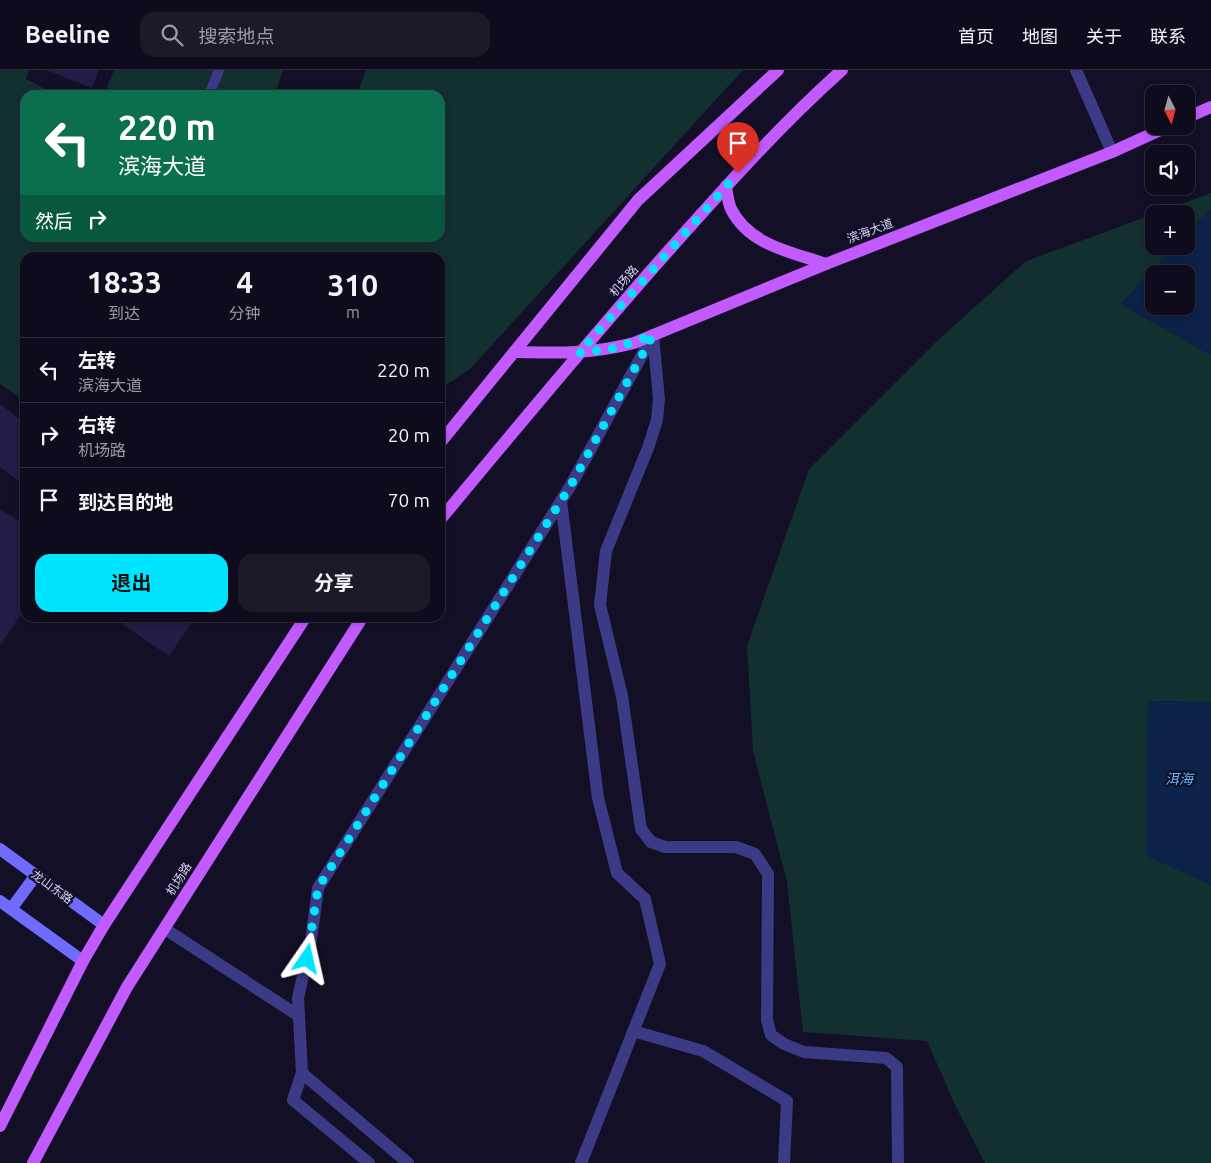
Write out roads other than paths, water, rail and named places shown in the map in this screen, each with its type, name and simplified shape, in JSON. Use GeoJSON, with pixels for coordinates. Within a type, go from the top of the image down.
{"type":"FeatureCollection","features":[{"type":"Feature","properties":{"kind":"main road"},"geometry":{"type":"LineString","coordinates":[[445,437],[638,200],[778,70]]}},
{"type":"Feature","properties":{"kind":"main road","name":"机场路"},"geometry":{"type":"LineString","coordinates":[[445,514],[579,353],[726,186],[812,97],[842,70]]}},
{"type":"Feature","properties":{"kind":"main road"},"geometry":{"type":"LineString","coordinates":[[1195,114],[1211,107]]}},
{"type":"Feature","properties":{"kind":"main road","name":"滨海大道"},"geometry":{"type":"LineString","coordinates":[[514,352],[579,353],[616,348],[653,335],[826,264],[1112,152],[1149,135]]}},
{"type":"Feature","properties":{"kind":"main road"},"geometry":{"type":"LineString","coordinates":[[726,186],[730,207],[744,229],[772,246],[826,264]]}},
{"type":"Feature","properties":{"kind":"main road"},"geometry":{"type":"LineString","coordinates":[[0,1126],[83,961],[104,925],[302,622]]}},
{"type":"Feature","properties":{"kind":"main road","name":"机场路"},"geometry":{"type":"LineString","coordinates":[[32,1163],[116,1006],[359,622]]}},
{"type":"Feature","properties":{"kind":"main road","name":"龙山东路"},"geometry":{"type":"LineString","coordinates":[[0,849],[104,925]]}},
{"type":"Feature","properties":{"kind":"main road"},"geometry":{"type":"LineString","coordinates":[[11,909],[36,875]]}},
{"type":"Feature","properties":{"kind":"main road"},"geometry":{"type":"LineString","coordinates":[[0,900],[83,961]]}},
{"type":"Feature","properties":{"kind":"street"},"geometry":{"type":"LineString","coordinates":[[1076,70],[1112,152]]}},
{"type":"Feature","properties":{"kind":"street"},"geometry":{"type":"LineString","coordinates":[[369,1163],[293,1100],[302,1073],[298,998],[311,940],[318,888],[561,501],[653,335]]}},
{"type":"Feature","properties":{"kind":"street"},"geometry":{"type":"LineString","coordinates":[[653,335],[659,399],[657,420],[648,448],[606,551],[600,605],[622,696],[641,829],[651,842],[664,847],[736,847],[755,854],[768,874],[767,1020],[771,1035],[784,1044],[804,1052],[886,1058],[897,1068],[898,1163]]}},
{"type":"Feature","properties":{"kind":"street"},"geometry":{"type":"LineString","coordinates":[[561,501],[598,798],[617,873],[645,899],[660,964],[581,1163]]}},
{"type":"Feature","properties":{"kind":"street"},"geometry":{"type":"LineString","coordinates":[[165,929],[299,1016]]}},
{"type":"Feature","properties":{"kind":"street"},"geometry":{"type":"LineString","coordinates":[[633,1032],[703,1052],[787,1101],[784,1163]]}},
{"type":"Feature","properties":{"kind":"street"},"geometry":{"type":"LineString","coordinates":[[302,1073],[408,1163]]}},
{"type":"Feature","properties":{"kind":"lane"},"geometry":{"type":"LineString","coordinates":[[211,90],[219,70]]}},
{"type":"Feature","properties":{"kind":"water"},"geometry":{"type":"Polygon","coordinates":[[[1211,209],[1211,355],[1121,304],[1145,279],[1145,315],[1195,315],[1195,265],[1158,265],[1167,255],[1195,255],[1195,226],[1211,209]]]}},
{"type":"Feature","properties":{"kind":"water","name":"洱海"},"geometry":{"type":"Polygon","coordinates":[[[1148,701],[1211,702],[1211,885],[1147,856],[1148,701]]]}}]}
